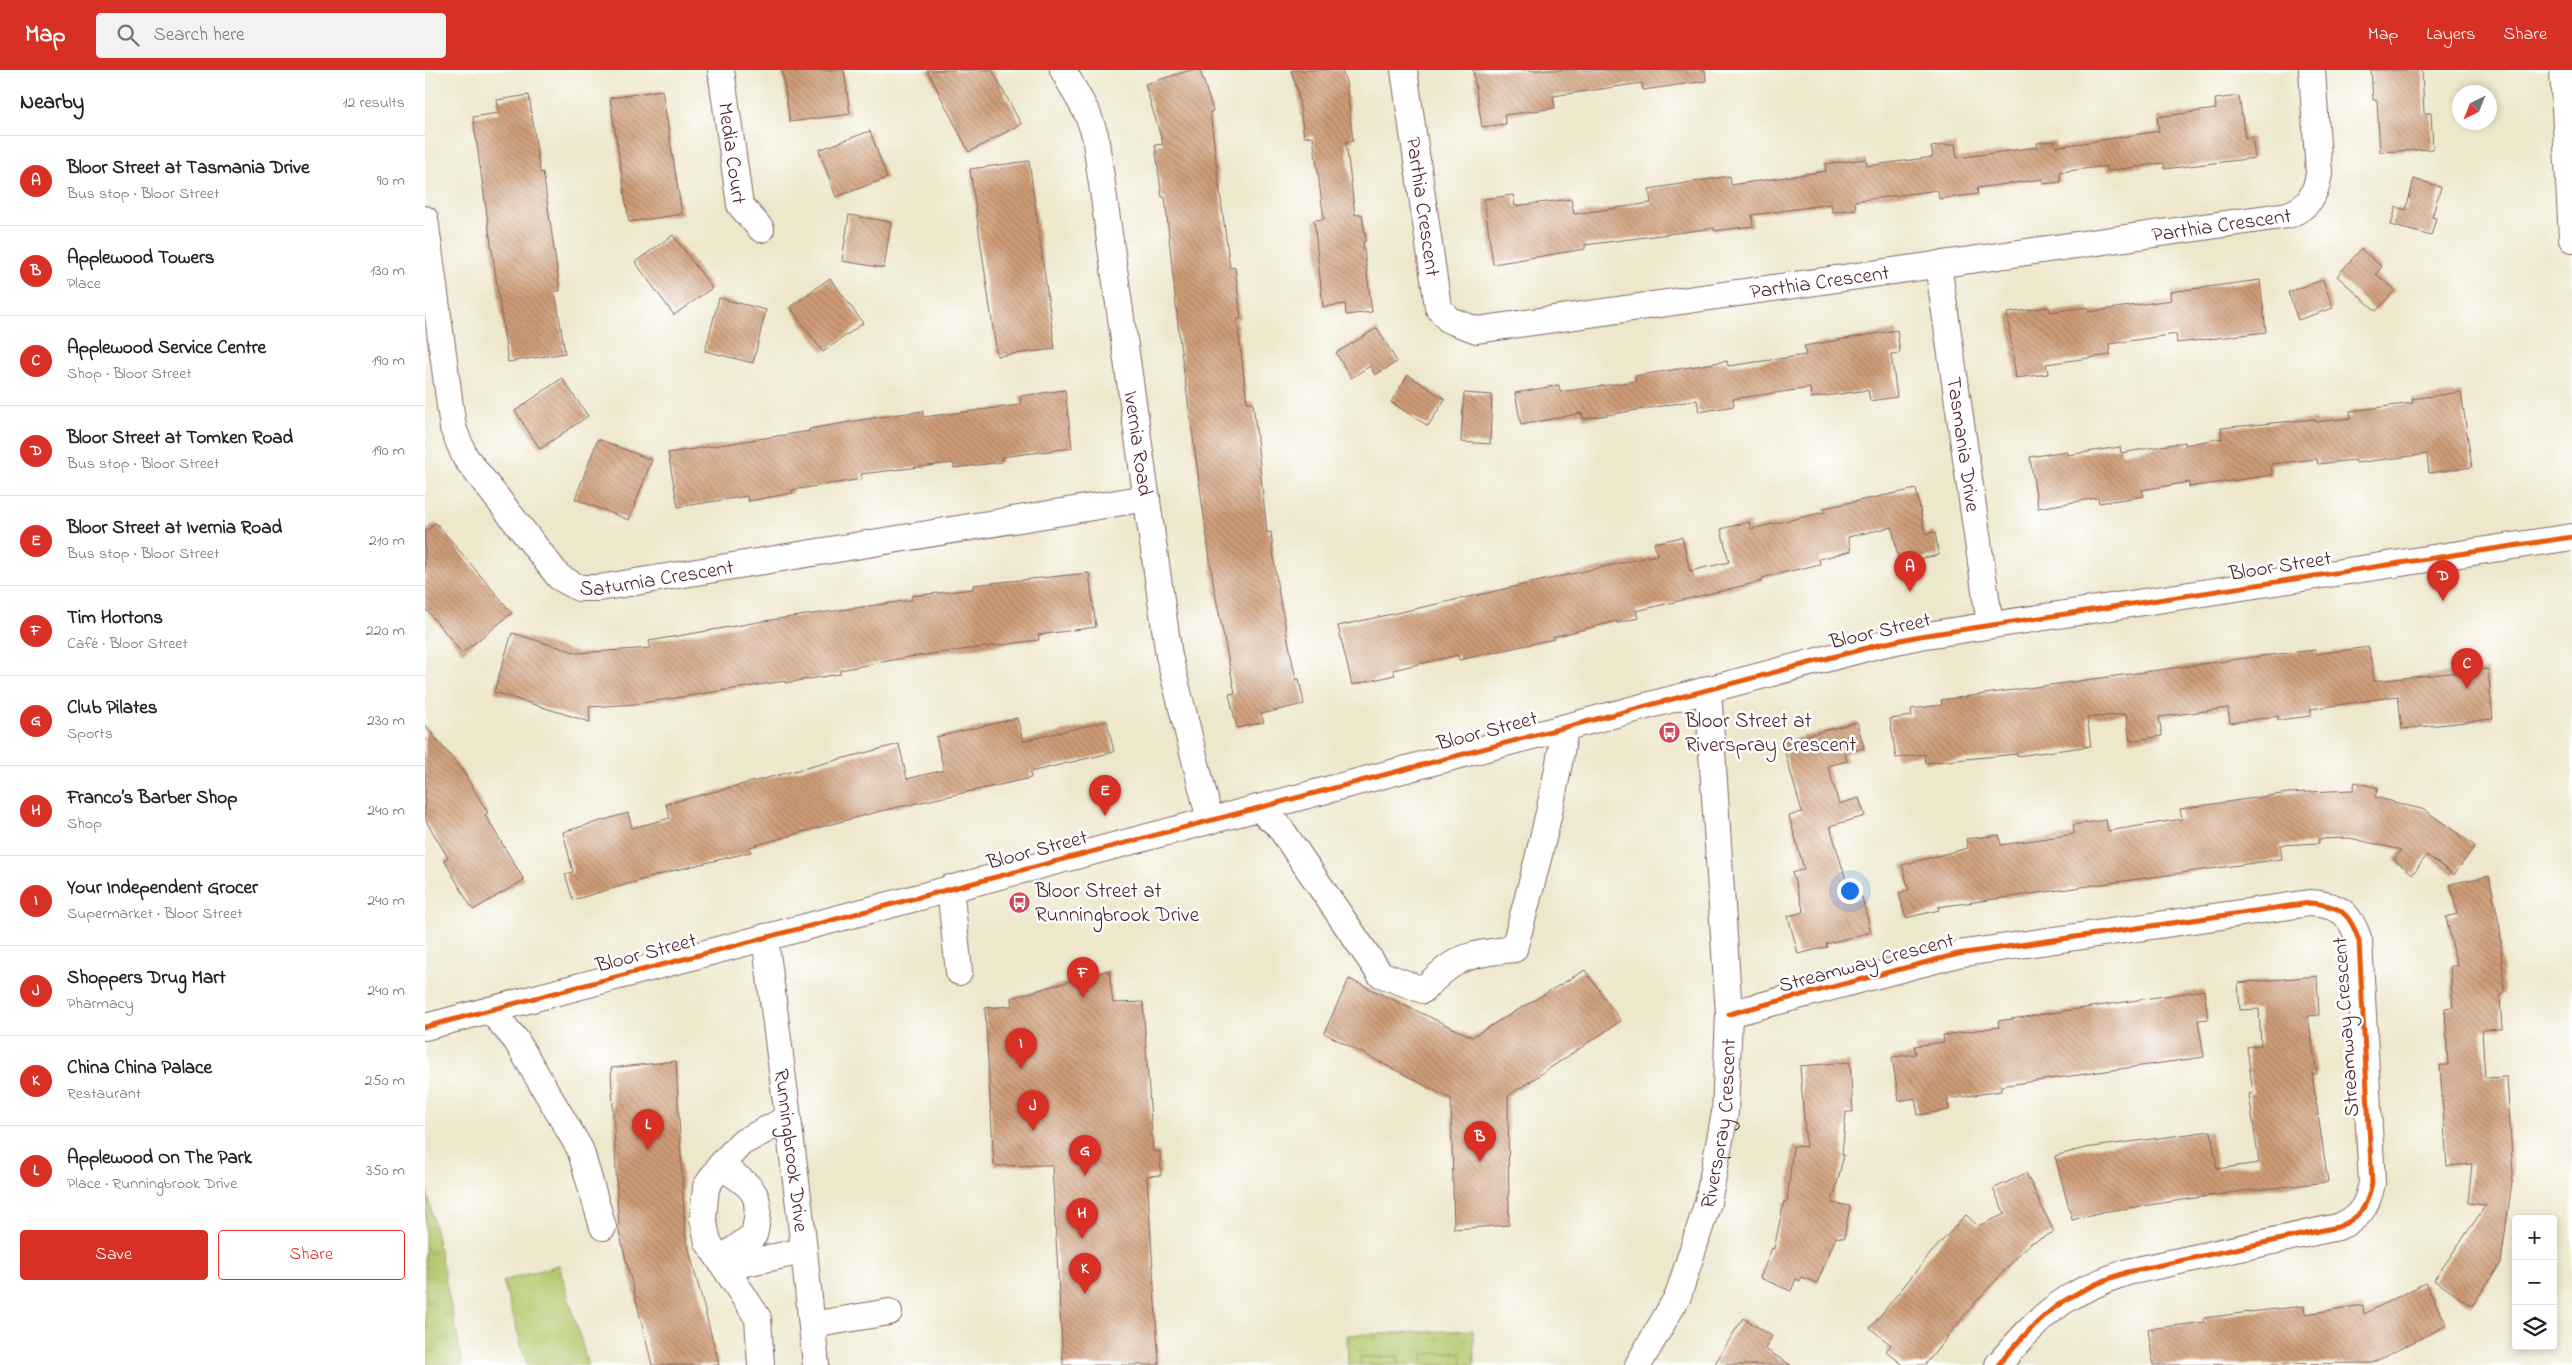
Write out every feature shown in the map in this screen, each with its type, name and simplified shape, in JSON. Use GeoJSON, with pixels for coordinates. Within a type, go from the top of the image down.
{"type":"FeatureCollection","features":[{"type":"Feature","properties":{"kind":"street","name":"Media Court"},"geometry":{"type":"LineString","coordinates":[[721,70],[740,205],[761,229]]}},
{"type":"Feature","properties":{"kind":"street","name":"Ivernia Road"},"geometry":{"type":"LineString","coordinates":[[1063,70],[1088,115],[1095,135],[1169,656],[1210,820]]}},
{"type":"Feature","properties":{"kind":"street","name":"Parthia Crescent"},"geometry":{"type":"LineString","coordinates":[[1404,70],[1437,307],[1449,320],[1477,330],[2288,215],[2301,210],[2311,202],[2319,174],[2312,70]]}},
{"type":"Feature","properties":{"kind":"street"},"geometry":{"type":"LineString","coordinates":[[2563,70],[2572,239]]}},
{"type":"Feature","properties":{"kind":"street","name":"Saturnia Crescent"},"geometry":{"type":"LineString","coordinates":[[425,219],[453,428],[465,457],[559,577],[579,588],[599,588],[1147,498]]}},
{"type":"Feature","properties":{"kind":"street","name":"Tasmania Drive"},"geometry":{"type":"LineString","coordinates":[[1938,264],[1990,625]]}},
{"type":"Feature","properties":{"kind":"street","name":"Bloor Street"},"geometry":{"type":"LineString","coordinates":[[426,1024],[490,1010],[1881,644],[1990,625],[2572,537]]}},
{"type":"Feature","properties":{"kind":"street","name":"Riverspray Crescent"},"geometry":{"type":"LineString","coordinates":[[1638,1365],[1678,1296],[1708,1202],[1725,1113],[1729,1014],[1708,689]]}},
{"type":"Feature","properties":{"kind":"street"},"geometry":{"type":"LineString","coordinates":[[1257,808],[1279,826],[1380,974],[1423,990],[1444,968],[1469,955],[1514,949],[1529,897],[1561,754],[1565,727]]}},
{"type":"Feature","properties":{"kind":"street"},"geometry":{"type":"LineString","coordinates":[[950,888],[959,972]]}},
{"type":"Feature","properties":{"kind":"street","name":"Streamway Crescent"},"geometry":{"type":"LineString","coordinates":[[1729,1014],[1958,954],[2311,903],[2325,904],[2339,910],[2352,922],[2359,941],[2372,1184],[2369,1201],[2361,1214],[2351,1222],[2337,1227],[2128,1272],[2096,1282],[2067,1297],[2033,1324],[1998,1365]]}},
{"type":"Feature","properties":{"kind":"street","name":"Runningbrook Drive"},"geometry":{"type":"LineString","coordinates":[[765,937],[804,1251],[816,1365]]}},
{"type":"Feature","properties":{"kind":"street"},"geometry":{"type":"LineString","coordinates":[[490,1010],[516,1040],[580,1149],[603,1227]]}},
{"type":"Feature","properties":{"kind":"street"},"geometry":{"type":"LineString","coordinates":[[761,1365],[758,1318],[709,1242],[703,1218],[706,1187],[720,1166],[741,1143],[788,1118]]}},
{"type":"Feature","properties":{"kind":"street"},"geometry":{"type":"LineString","coordinates":[[720,1166],[751,1187],[760,1210],[754,1235],[723,1264]]}},
{"type":"Feature","properties":{"kind":"street"},"geometry":{"type":"LineString","coordinates":[[723,1264],[804,1251]]}},
{"type":"Feature","properties":{"kind":"street"},"geometry":{"type":"LineString","coordinates":[[812,1325],[889,1312]]}},
{"type":"Feature","properties":{"kind":"green space"},"geometry":{"type":"Polygon","coordinates":[[[425,1180],[463,1365],[425,1365],[425,1180]]]}},
{"type":"Feature","properties":{"kind":"green space"},"geometry":{"type":"Polygon","coordinates":[[[559,1265],[588,1365],[527,1365],[503,1281],[559,1265]]]}},
{"type":"Feature","properties":{"kind":"green space"},"geometry":{"type":"Polygon","coordinates":[[[1473,1330],[1474,1365],[1348,1365],[1347,1335],[1473,1330]]]}},
{"type":"Feature","properties":{"kind":"green space"},"geometry":{"type":"Polygon","coordinates":[[[1461,1352],[1462,1365],[1424,1365],[1423,1354],[1461,1352]]]}},
{"type":"Feature","properties":{"kind":"green space"},"geometry":{"type":"Polygon","coordinates":[[[1398,1356],[1399,1365],[1360,1365],[1360,1358],[1398,1356]]]}},
{"type":"Feature","properties":{"kind":"building"},"geometry":{"type":"Polygon","coordinates":[[[782,70],[844,70],[850,114],[790,122],[782,70]]]}},
{"type":"Feature","properties":{"kind":"building"},"geometry":{"type":"Polygon","coordinates":[[[927,70],[992,70],[1021,124],[969,152],[927,70]]]}},
{"type":"Feature","properties":{"kind":"building"},"geometry":{"type":"Polygon","coordinates":[[[1191,70],[1200,70],[1213,111],[1210,112],[1222,208],[1230,268],[1235,267],[1241,319],[1237,319],[1247,402],[1253,402],[1267,533],[1271,532],[1277,584],[1296,680],[1299,679],[1304,704],[1261,714],[1264,722],[1237,728],[1229,694],[1235,693],[1214,588],[1180,344],[1165,197],[1162,197],[1155,145],[1163,144],[1145,84],[1191,70]]]}},
{"type":"Feature","properties":{"kind":"building"},"geometry":{"type":"Polygon","coordinates":[[[1291,70],[1342,70],[1346,82],[1353,141],[1346,142],[1355,215],[1362,214],[1366,241],[1363,242],[1372,312],[1346,315],[1345,304],[1323,307],[1314,220],[1324,219],[1313,136],[1304,137],[1298,93],[1291,70]]]}},
{"type":"Feature","properties":{"kind":"building"},"geometry":{"type":"Polygon","coordinates":[[[1473,70],[1705,70],[1706,81],[1643,90],[1642,83],[1553,96],[1555,108],[1504,115],[1506,124],[1482,127],[1473,70]]]}},
{"type":"Feature","properties":{"kind":"building"},"geometry":{"type":"Polygon","coordinates":[[[2371,70],[2422,70],[2424,113],[2431,113],[2433,149],[2380,152],[2377,100],[2373,100],[2371,70]]]}},
{"type":"Feature","properties":{"kind":"building"},"geometry":{"type":"Polygon","coordinates":[[[662,90],[682,214],[629,222],[610,98],[662,90]]]}},
{"type":"Feature","properties":{"kind":"building"},"geometry":{"type":"Polygon","coordinates":[[[529,95],[540,173],[543,172],[560,291],[555,291],[565,353],[508,362],[473,117],[499,113],[497,100],[529,95]]]}},
{"type":"Feature","properties":{"kind":"building"},"geometry":{"type":"Polygon","coordinates":[[[2239,96],[2245,138],[2252,137],[2255,158],[2164,169],[2164,163],[2108,171],[2107,166],[2060,172],[2061,182],[2043,184],[2043,179],[1977,188],[1978,194],[1939,199],[1938,190],[1855,201],[1856,209],[1832,212],[1831,204],[1752,215],[1753,226],[1714,231],[1714,228],[1585,245],[1585,249],[1493,264],[1484,199],[1513,195],[1515,206],[1571,199],[1574,214],[1651,203],[1649,189],[1730,176],[1731,185],[1826,171],[1825,164],[1866,159],[1867,166],[1933,157],[1931,147],[1955,144],[1957,158],[2038,147],[2037,143],[2055,141],[2056,147],[2159,131],[2157,117],[2216,109],[2215,99],[2239,96]]]}},
{"type":"Feature","properties":{"kind":"building"},"geometry":{"type":"Polygon","coordinates":[[[870,131],[887,178],[836,197],[819,150],[870,131]]]}},
{"type":"Feature","properties":{"kind":"building"},"geometry":{"type":"Polygon","coordinates":[[[1029,161],[1055,349],[997,356],[970,169],[1029,161]]]}},
{"type":"Feature","properties":{"kind":"building"},"geometry":{"type":"Polygon","coordinates":[[[2414,179],[2441,187],[2432,217],[2436,218],[2431,236],[2391,225],[2396,207],[2406,210],[2414,179]]]}},
{"type":"Feature","properties":{"kind":"building"},"geometry":{"type":"Polygon","coordinates":[[[849,215],[891,222],[884,268],[842,261],[849,215]]]}},
{"type":"Feature","properties":{"kind":"building"},"geometry":{"type":"Polygon","coordinates":[[[673,235],[712,288],[674,315],[635,262],[673,235]]]}},
{"type":"Feature","properties":{"kind":"building"},"geometry":{"type":"Polygon","coordinates":[[[2361,249],[2382,267],[2376,274],[2395,290],[2376,311],[2337,276],[2361,249]]]}},
{"type":"Feature","properties":{"kind":"building"},"geometry":{"type":"Polygon","coordinates":[[[830,278],[863,323],[823,352],[790,307],[830,278]]]}},
{"type":"Feature","properties":{"kind":"building"},"geometry":{"type":"Polygon","coordinates":[[[2260,280],[2266,332],[2177,343],[2176,334],[2109,344],[2110,355],[2046,364],[2048,374],[2016,378],[2007,313],[2049,307],[2050,312],[2088,307],[2089,312],[2171,300],[2170,292],[2260,280]]]}},
{"type":"Feature","properties":{"kind":"building"},"geometry":{"type":"Polygon","coordinates":[[[2323,280],[2333,308],[2298,320],[2288,292],[2323,280]]]}},
{"type":"Feature","properties":{"kind":"building"},"geometry":{"type":"Polygon","coordinates":[[[719,298],[766,310],[753,363],[705,351],[719,298]]]}},
{"type":"Feature","properties":{"kind":"building"},"geometry":{"type":"Polygon","coordinates":[[[1377,328],[1397,362],[1375,375],[1370,366],[1351,378],[1336,353],[1377,328]]]}},
{"type":"Feature","properties":{"kind":"building"},"geometry":{"type":"Polygon","coordinates":[[[1897,330],[1900,353],[1891,354],[1897,397],[1870,401],[1868,390],[1811,398],[1810,388],[1733,399],[1734,406],[1699,412],[1697,400],[1583,419],[1582,413],[1521,425],[1515,393],[1559,385],[1560,392],[1636,381],[1635,376],[1727,361],[1728,366],[1806,355],[1804,346],[1897,330]]]}},
{"type":"Feature","properties":{"kind":"building"},"geometry":{"type":"Polygon","coordinates":[[[1408,375],[1445,399],[1428,426],[1391,402],[1408,375]]]}},
{"type":"Feature","properties":{"kind":"building"},"geometry":{"type":"Polygon","coordinates":[[[562,378],[588,416],[540,449],[515,411],[562,378]]]}},
{"type":"Feature","properties":{"kind":"building"},"geometry":{"type":"Polygon","coordinates":[[[1065,390],[1072,448],[1001,457],[1002,462],[954,468],[953,463],[861,474],[862,479],[792,490],[793,493],[748,501],[747,496],[678,507],[668,453],[923,411],[923,417],[1021,405],[1020,396],[1065,390]]]}},
{"type":"Feature","properties":{"kind":"building"},"geometry":{"type":"Polygon","coordinates":[[[2461,392],[2472,467],[2429,473],[2427,454],[2356,463],[2355,460],[2318,464],[2317,459],[2271,464],[2272,475],[2189,487],[2189,482],[2142,490],[2144,496],[2099,503],[2098,498],[2038,508],[2030,457],[2066,451],[2067,455],[2120,447],[2121,453],[2185,442],[2185,445],[2222,438],[2221,428],[2315,419],[2316,422],[2351,418],[2350,411],[2413,403],[2412,399],[2461,392]]]}},
{"type":"Feature","properties":{"kind":"building"},"geometry":{"type":"Polygon","coordinates":[[[1464,393],[1492,395],[1490,444],[1461,442],[1464,393]]]}},
{"type":"Feature","properties":{"kind":"building"},"geometry":{"type":"Polygon","coordinates":[[[598,439],[652,460],[629,520],[575,499],[598,439]]]}},
{"type":"Feature","properties":{"kind":"building"},"geometry":{"type":"Polygon","coordinates":[[[1916,489],[1925,534],[1935,532],[1939,555],[1899,563],[1892,527],[1848,537],[1851,551],[1819,559],[1820,564],[1762,578],[1763,581],[1636,611],[1638,618],[1617,623],[1617,621],[1553,637],[1554,639],[1459,660],[1458,655],[1393,670],[1395,675],[1352,685],[1338,626],[1657,555],[1654,543],[1682,537],[1690,571],[1729,562],[1721,529],[1749,522],[1751,529],[1825,512],[1824,508],[1916,489]]]}},
{"type":"Feature","properties":{"kind":"building"},"geometry":{"type":"Polygon","coordinates":[[[436,523],[512,613],[462,653],[425,608],[425,532],[436,523]]]}},
{"type":"Feature","properties":{"kind":"building"},"geometry":{"type":"Polygon","coordinates":[[[1089,573],[1096,627],[1038,635],[1039,640],[909,657],[840,670],[840,674],[785,683],[785,681],[636,704],[589,707],[590,722],[494,692],[512,633],[578,653],[651,648],[649,641],[764,621],[912,600],[911,596],[973,589],[973,585],[1089,573]]]}},
{"type":"Feature","properties":{"kind":"building"},"geometry":{"type":"Polygon","coordinates":[[[2369,647],[2374,681],[2488,669],[2493,719],[2402,729],[2398,696],[2311,709],[2311,716],[2278,720],[2278,716],[2230,723],[2228,708],[2159,717],[2162,736],[2130,741],[2126,714],[2087,718],[2091,746],[2017,756],[2017,754],[1926,763],[1924,754],[1896,758],[1890,719],[1912,716],[1911,709],[1942,705],[1941,700],[2261,656],[2315,650],[2316,654],[2369,647]]]}},
{"type":"Feature","properties":{"kind":"building"},"geometry":{"type":"Polygon","coordinates":[[[1017,718],[1023,741],[1107,721],[1114,752],[1030,772],[1031,778],[885,810],[824,826],[750,847],[751,852],[676,870],[573,900],[565,874],[573,872],[563,832],[628,813],[632,828],[670,818],[666,804],[899,744],[907,779],[944,770],[936,737],[1017,718]]]}},
{"type":"Feature","properties":{"kind":"building"},"geometry":{"type":"Polygon","coordinates":[[[1857,722],[1864,748],[1845,753],[1847,761],[1828,766],[1839,804],[1859,798],[1865,816],[1830,826],[1852,900],[1862,897],[1871,932],[1826,944],[1827,947],[1798,954],[1788,916],[1804,912],[1792,873],[1804,869],[1789,816],[1802,812],[1782,742],[1857,722]]]}},
{"type":"Feature","properties":{"kind":"building"},"geometry":{"type":"Polygon","coordinates":[[[425,725],[462,770],[488,813],[485,815],[524,880],[473,910],[444,860],[448,858],[425,819],[425,725]]]}},
{"type":"Feature","properties":{"kind":"building"},"geometry":{"type":"Polygon","coordinates":[[[2355,782],[2378,788],[2375,797],[2425,810],[2475,846],[2454,875],[2427,855],[2413,874],[2394,860],[2401,850],[2350,838],[2319,839],[2319,843],[2280,845],[2282,859],[1938,907],[1939,910],[1906,918],[1899,893],[1909,890],[1902,865],[1968,848],[1966,839],[1999,835],[2001,845],[2074,834],[2073,825],[2106,820],[2108,831],[2182,819],[2180,809],[2288,793],[2353,790],[2355,782]]]}},
{"type":"Feature","properties":{"kind":"building"},"geometry":{"type":"Polygon","coordinates":[[[2489,876],[2500,928],[2504,994],[2500,995],[2502,1029],[2482,1030],[2485,1078],[2507,1077],[2513,1174],[2501,1263],[2472,1306],[2434,1280],[2486,1205],[2468,1203],[2472,1164],[2447,1166],[2440,1065],[2448,1065],[2445,1008],[2453,1007],[2450,966],[2457,966],[2446,917],[2457,914],[2450,884],[2489,876]]]}},
{"type":"Feature","properties":{"kind":"building"},"geometry":{"type":"Polygon","coordinates":[[[1109,970],[1113,1003],[1143,1002],[1153,1151],[1160,1152],[1161,1175],[1147,1176],[1159,1365],[1063,1365],[1052,1165],[994,1166],[985,1008],[1012,1006],[1011,998],[1109,970]]]}},
{"type":"Feature","properties":{"kind":"building"},"geometry":{"type":"Polygon","coordinates":[[[1585,970],[1621,1021],[1508,1096],[1509,1225],[1454,1229],[1451,1099],[1324,1033],[1349,979],[1472,1037],[1585,970]]]}},
{"type":"Feature","properties":{"kind":"building"},"geometry":{"type":"Polygon","coordinates":[[[2317,976],[2319,1015],[2308,1016],[2317,1074],[2312,1074],[2328,1182],[2236,1192],[2102,1212],[2072,1220],[2055,1156],[2085,1148],[2211,1131],[2217,1169],[2259,1163],[2249,1094],[2253,1093],[2247,1047],[2261,1045],[2259,1009],[2240,1010],[2238,983],[2317,976]]]}},
{"type":"Feature","properties":{"kind":"building"},"geometry":{"type":"Polygon","coordinates":[[[2204,990],[2208,1019],[2198,1020],[2204,1057],[2001,1086],[2001,1091],[1947,1099],[1949,1110],[1918,1115],[1915,1098],[1899,1101],[1892,1057],[1916,1054],[1914,1046],[1944,1042],[1943,1035],[1999,1027],[1998,1021],[2204,990]]]}},
{"type":"Feature","properties":{"kind":"building"},"geometry":{"type":"Polygon","coordinates":[[[676,1061],[685,1234],[719,1365],[652,1365],[619,1231],[611,1068],[676,1061]]]}},
{"type":"Feature","properties":{"kind":"building"},"geometry":{"type":"Polygon","coordinates":[[[1850,1062],[1853,1112],[1846,1112],[1842,1155],[1844,1155],[1832,1203],[1850,1206],[1844,1238],[1836,1237],[1817,1283],[1801,1277],[1800,1281],[1796,1279],[1791,1291],[1760,1278],[1772,1248],[1774,1249],[1784,1201],[1787,1202],[1793,1146],[1806,1147],[1800,1066],[1850,1062]]]}},
{"type":"Feature","properties":{"kind":"building"},"geometry":{"type":"Polygon","coordinates":[[[2026,1173],[2054,1232],[2029,1244],[1973,1305],[1925,1365],[1903,1365],[1886,1351],[1891,1345],[1870,1328],[1930,1254],[1966,1215],[1978,1226],[2005,1214],[1993,1189],[2026,1173]]]}},
{"type":"Feature","properties":{"kind":"building"},"geometry":{"type":"Polygon","coordinates":[[[2425,1283],[2447,1325],[2372,1363],[2153,1365],[2148,1329],[2205,1322],[2204,1318],[2304,1306],[2305,1314],[2363,1305],[2364,1314],[2425,1283]]]}},
{"type":"Feature","properties":{"kind":"building"},"geometry":{"type":"Polygon","coordinates":[[[1743,1318],[1772,1336],[1765,1349],[1791,1365],[1714,1365],[1743,1318]]]}},
{"type":"Feature","properties":{"kind":"cycle path"},"geometry":{"type":"LineString","coordinates":[[425,1027],[1882,644],[1920,636],[2572,537]]}},
{"type":"Feature","properties":{"kind":"cycle path"},"geometry":{"type":"LineString","coordinates":[[1729,1014],[1958,954],[2310,903],[2329,906],[2342,912],[2347,917],[2356,931],[2359,941],[2372,1183],[2368,1199],[2361,1211],[2352,1220],[2338,1227],[2128,1272],[2087,1288],[2055,1307],[2041,1319],[1998,1365]]}},
{"type":"Feature","properties":{"kind":"place","name":"Bloor Street at Tasmania Drive"},"geometry":{"type":"Point","coordinates":[1910,592]}},
{"type":"Feature","properties":{"kind":"place","name":"Bloor Street at Tomken Road"},"geometry":{"type":"Point","coordinates":[2443,601]}},
{"type":"Feature","properties":{"kind":"place","name":"Applewood Service Centre"},"geometry":{"type":"Point","coordinates":[2467,689]}},
{"type":"Feature","properties":{"kind":"place","name":"Bloor Street at Riverspray Crescent"},"geometry":{"type":"Point","coordinates":[1669,732]}},
{"type":"Feature","properties":{"kind":"place","name":"Bloor Street at Ivernia Road"},"geometry":{"type":"Point","coordinates":[1105,816]}},
{"type":"Feature","properties":{"kind":"place","name":"Bloor Street at Runningbrook Drive"},"geometry":{"type":"Point","coordinates":[1019,902]}},
{"type":"Feature","properties":{"kind":"place","name":"Tim Hortons"},"geometry":{"type":"Point","coordinates":[1083,998]}},
{"type":"Feature","properties":{"kind":"place","name":"Your Independent Grocer"},"geometry":{"type":"Point","coordinates":[1021,1069]}},
{"type":"Feature","properties":{"kind":"place","name":"Shoppers Drug Mart"},"geometry":{"type":"Point","coordinates":[1033,1131]}},
{"type":"Feature","properties":{"kind":"place","name":"Applewood On The Park"},"geometry":{"type":"Point","coordinates":[648,1150]}},
{"type":"Feature","properties":{"kind":"place","name":"Applewood Towers"},"geometry":{"type":"Point","coordinates":[1480,1162]}},
{"type":"Feature","properties":{"kind":"place","name":"Club Pilates"},"geometry":{"type":"Point","coordinates":[1085,1176]}},
{"type":"Feature","properties":{"kind":"place","name":"Franco’s Barber Shop"},"geometry":{"type":"Point","coordinates":[1082,1239]}},
{"type":"Feature","properties":{"kind":"place","name":"China China Palace"},"geometry":{"type":"Point","coordinates":[1085,1294]}}]}
